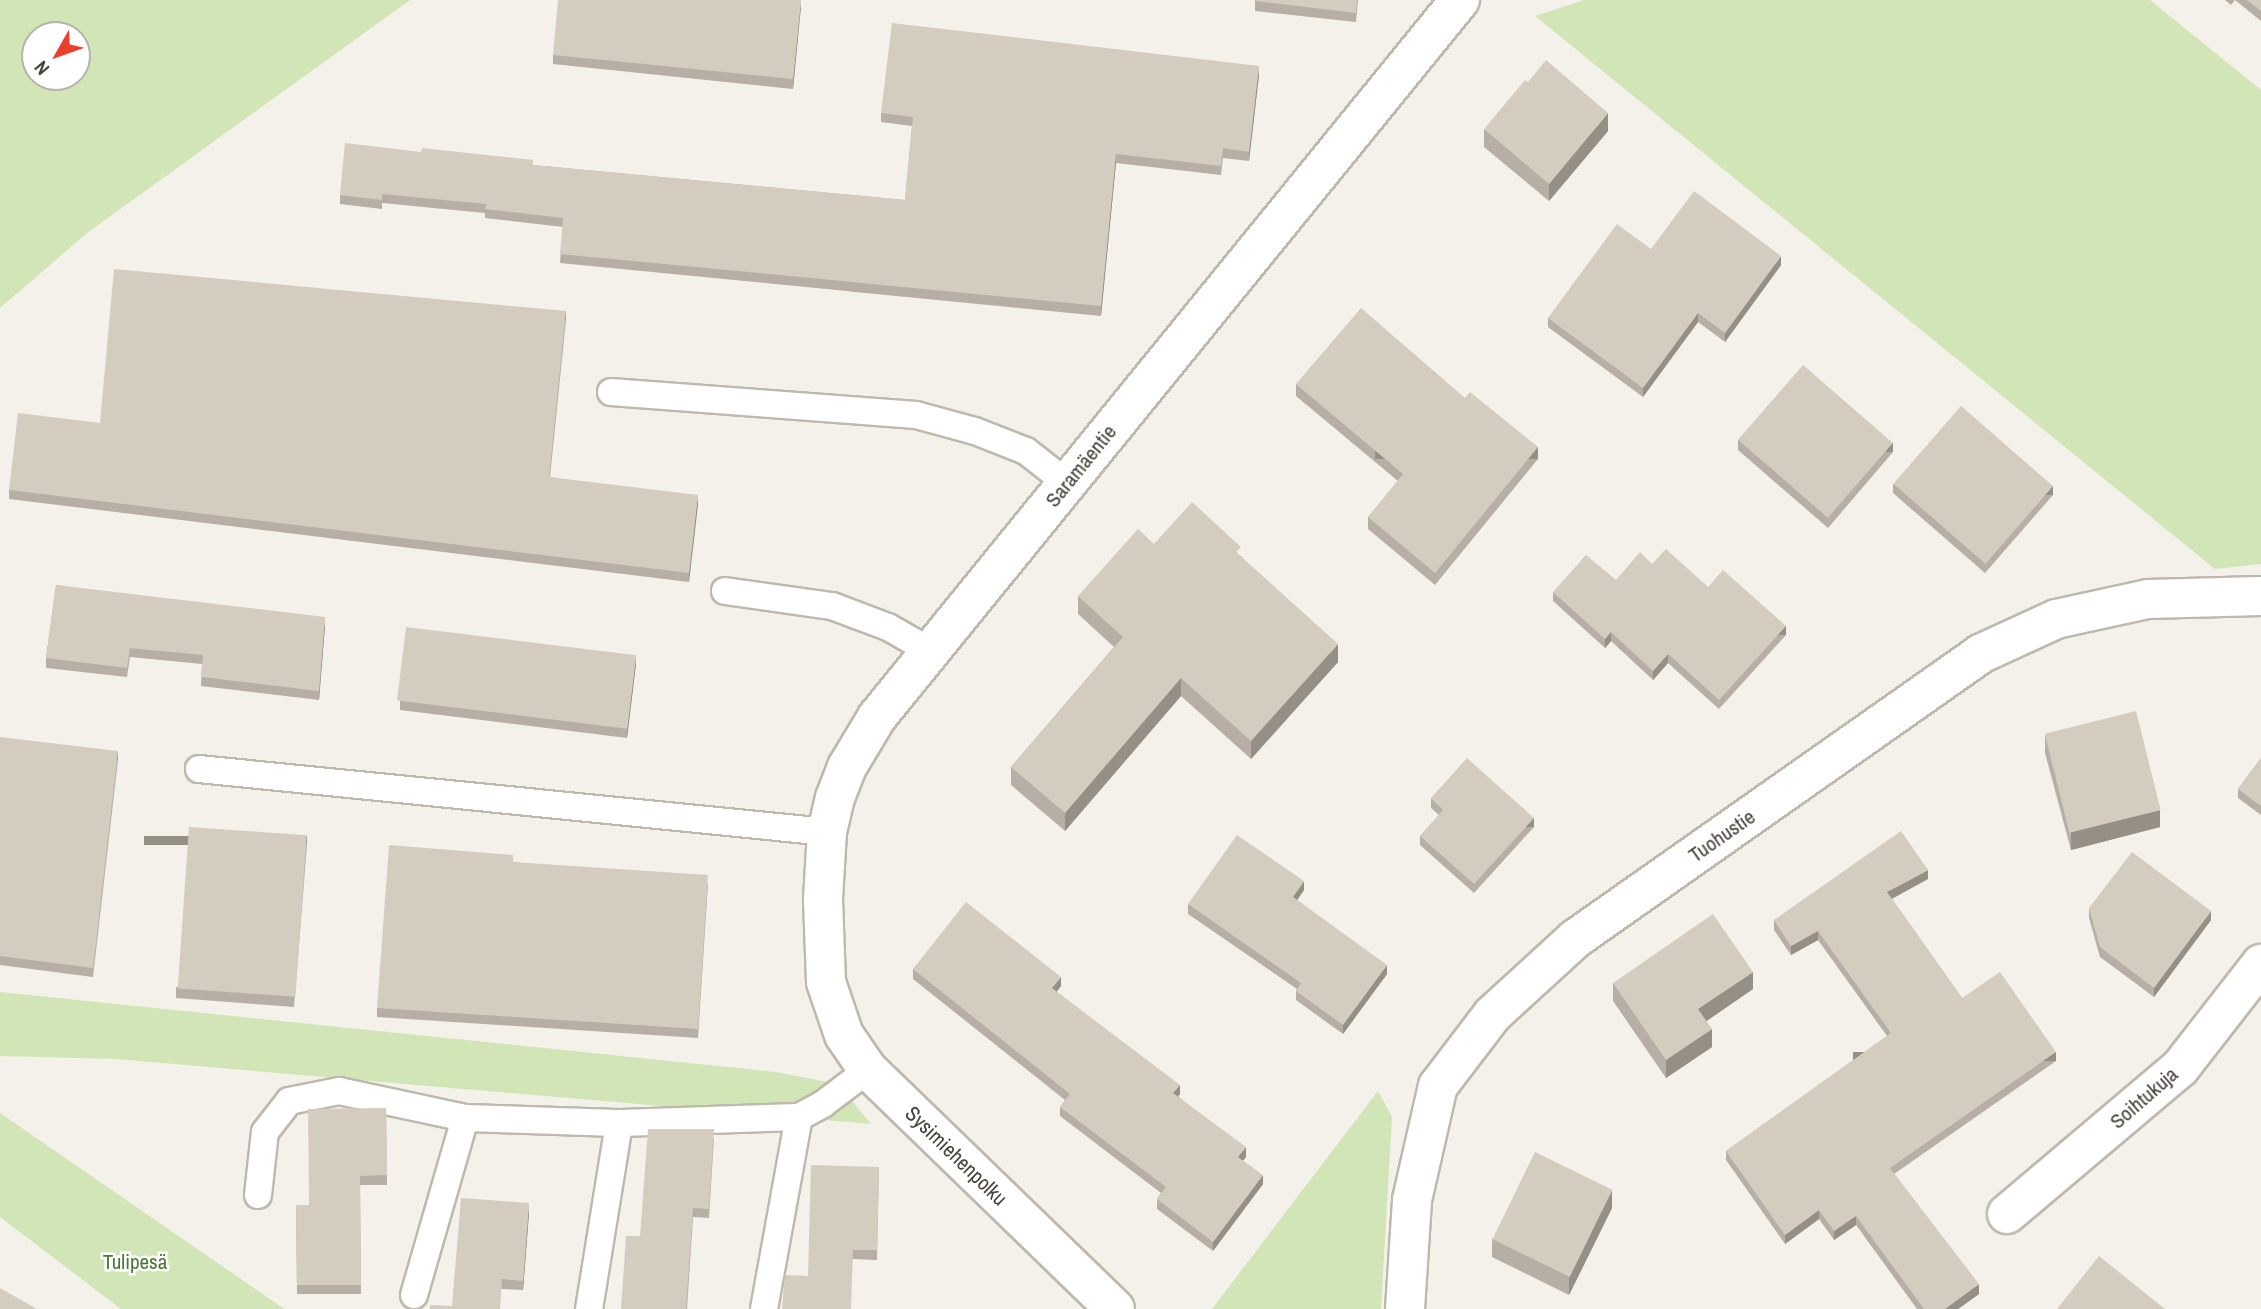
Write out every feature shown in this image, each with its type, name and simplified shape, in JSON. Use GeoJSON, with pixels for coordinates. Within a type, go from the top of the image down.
{"type":"FeatureCollection","features":[{"type":"Feature","properties":{"kind":"street","name":"Saramäentie"},"geometry":{"type":"LineString","coordinates":[[827,982],[823,899],[827,832],[835,798],[847,767],[877,717],[1460,0]]}},
{"type":"Feature","properties":{"kind":"street","name":"Tuohustie"},"geometry":{"type":"LineString","coordinates":[[1405,1309],[1412,1200],[1438,1086],[1492,1015],[1575,939],[1980,654],[2056,619],[2148,599],[2261,596]]}},
{"type":"Feature","properties":{"kind":"street","name":"Soihtukuja"},"geometry":{"type":"LineString","coordinates":[[2007,1214],[2180,1068],[2261,964]]}},
{"type":"Feature","properties":{"kind":"street","name":"Sysimiehenpolku"},"geometry":{"type":"LineString","coordinates":[[827,982],[844,1035],[868,1070],[1115,1309]]}},
{"type":"Feature","properties":{"kind":"lane"},"geometry":{"type":"LineString","coordinates":[[611,392],[916,415],[975,431],[1026,452],[1067,483]]}},
{"type":"Feature","properties":{"kind":"lane"},"geometry":{"type":"LineString","coordinates":[[725,591],[832,606],[888,627],[930,651]]}},
{"type":"Feature","properties":{"kind":"lane"},"geometry":{"type":"LineString","coordinates":[[199,769],[827,832]]}},
{"type":"Feature","properties":{"kind":"lane"},"geometry":{"type":"LineString","coordinates":[[258,1195],[265,1132],[289,1101],[339,1091],[465,1118],[619,1123],[799,1117],[823,1104],[868,1070]]}},
{"type":"Feature","properties":{"kind":"lane"},"geometry":{"type":"LineString","coordinates":[[764,1309],[799,1117]]}},
{"type":"Feature","properties":{"kind":"lane"},"geometry":{"type":"LineString","coordinates":[[414,1295],[465,1118]]}},
{"type":"Feature","properties":{"kind":"lane"},"geometry":{"type":"LineString","coordinates":[[589,1309],[619,1123]]}},
{"type":"Feature","properties":{"kind":"green space"},"geometry":{"type":"Polygon","coordinates":[[[0,0],[410,0],[87,233],[0,308],[0,0]]]}},
{"type":"Feature","properties":{"kind":"green space"},"geometry":{"type":"Polygon","coordinates":[[[1584,0],[2150,0],[2261,90],[2261,564],[2215,569],[1535,16],[1584,0]]]}},
{"type":"Feature","properties":{"kind":"green space"},"geometry":{"type":"Polygon","coordinates":[[[0,992],[776,1072],[838,1084],[871,1124],[116,1059],[0,1056],[0,992]]]}},
{"type":"Feature","properties":{"kind":"green space"},"geometry":{"type":"Polygon","coordinates":[[[1378,1091],[1392,1117],[1381,1309],[1212,1309],[1378,1091]]]}},
{"type":"Feature","properties":{"kind":"green space","name":"Tulipesä"},"geometry":{"type":"Polygon","coordinates":[[[0,1113],[284,1309],[121,1309],[0,1217],[0,1113]]]}},
{"type":"Feature","properties":{"kind":"building"},"geometry":{"type":"Polygon","coordinates":[[[558,0],[801,0],[793,79],[553,55],[558,0]]]}},
{"type":"Feature","properties":{"kind":"building"},"geometry":{"type":"Polygon","coordinates":[[[1255,0],[1357,0],[1356,13],[1255,0]]]}},
{"type":"Feature","properties":{"kind":"building"},"geometry":{"type":"Polygon","coordinates":[[[2247,0],[2261,0],[2261,11],[2247,0]]]}},
{"type":"Feature","properties":{"kind":"building"},"geometry":{"type":"Polygon","coordinates":[[[892,23],[1259,66],[1249,152],[1223,148],[1221,166],[1116,154],[1101,306],[560,254],[563,218],[485,209],[486,204],[382,194],[382,200],[340,195],[345,143],[421,152],[422,148],[533,160],[533,165],[905,200],[913,117],[881,113],[892,23]]]}},
{"type":"Feature","properties":{"kind":"building"},"geometry":{"type":"Polygon","coordinates":[[[1546,60],[1608,113],[1549,184],[1484,129],[1525,80],[1528,82],[1546,60]]]}},
{"type":"Feature","properties":{"kind":"building"},"geometry":{"type":"Polygon","coordinates":[[[1694,191],[1781,256],[1725,333],[1698,313],[1643,388],[1548,318],[1617,224],[1651,249],[1694,191]]]}},
{"type":"Feature","properties":{"kind":"building"},"geometry":{"type":"Polygon","coordinates":[[[114,269],[566,311],[549,477],[698,495],[689,573],[9,490],[18,413],[100,423],[114,269]]]}},
{"type":"Feature","properties":{"kind":"building"},"geometry":{"type":"Polygon","coordinates":[[[1361,308],[1465,398],[1470,392],[1538,447],[1435,573],[1368,517],[1403,474],[1296,384],[1361,308]]]}},
{"type":"Feature","properties":{"kind":"building"},"geometry":{"type":"Polygon","coordinates":[[[1803,365],[1893,443],[1828,518],[1738,440],[1803,365]]]}},
{"type":"Feature","properties":{"kind":"building"},"geometry":{"type":"Polygon","coordinates":[[[1961,406],[2053,486],[1986,564],[1893,484],[1961,406]]]}},
{"type":"Feature","properties":{"kind":"building"},"geometry":{"type":"Polygon","coordinates":[[[1192,502],[1241,547],[1236,552],[1338,644],[1251,741],[1181,678],[1065,813],[1011,767],[1123,637],[1078,596],[1138,529],[1154,544],[1192,502]]]}},
{"type":"Feature","properties":{"kind":"building"},"geometry":{"type":"Polygon","coordinates":[[[1666,549],[1708,587],[1723,570],[1786,626],[1719,700],[1668,654],[1653,671],[1611,632],[1605,639],[1553,592],[1586,555],[1616,580],[1640,552],[1652,564],[1666,549]]]}},
{"type":"Feature","properties":{"kind":"building"},"geometry":{"type":"Polygon","coordinates":[[[56,585],[325,617],[319,691],[201,677],[203,655],[130,648],[127,668],[46,658],[56,585]]]}},
{"type":"Feature","properties":{"kind":"building"},"geometry":{"type":"Polygon","coordinates":[[[406,627],[636,655],[627,729],[397,700],[406,627]]]}},
{"type":"Feature","properties":{"kind":"building"},"geometry":{"type":"Polygon","coordinates":[[[2136,711],[2161,810],[2069,833],[2045,734],[2136,711]]]}},
{"type":"Feature","properties":{"kind":"building"},"geometry":{"type":"Polygon","coordinates":[[[0,737],[118,751],[93,968],[0,956],[0,737]]]}},
{"type":"Feature","properties":{"kind":"building"},"geometry":{"type":"Polygon","coordinates":[[[1467,758],[1534,818],[1474,884],[1420,836],[1443,810],[1431,798],[1467,758]]]}},
{"type":"Feature","properties":{"kind":"building"},"geometry":{"type":"Polygon","coordinates":[[[2261,758],[2261,806],[2238,789],[2261,758]]]}},
{"type":"Feature","properties":{"kind":"building"},"geometry":{"type":"Polygon","coordinates":[[[189,827],[307,835],[295,997],[178,989],[189,827]]]}},
{"type":"Feature","properties":{"kind":"building"},"geometry":{"type":"Polygon","coordinates":[[[1901,831],[1928,870],[1887,892],[1962,998],[2000,972],[2056,1052],[1890,1168],[1979,1284],[1945,1309],[1924,1309],[1856,1216],[1834,1231],[1819,1210],[1785,1235],[1726,1151],[1891,1033],[1818,931],[1791,946],[1774,920],[1901,831]]]}},
{"type":"Feature","properties":{"kind":"building"},"geometry":{"type":"Polygon","coordinates":[[[1237,835],[1304,881],[1293,897],[1387,965],[1343,1025],[1296,991],[1301,983],[1188,904],[1237,835]]]}},
{"type":"Feature","properties":{"kind":"building"},"geometry":{"type":"Polygon","coordinates":[[[389,845],[513,855],[513,862],[708,875],[698,1029],[377,1008],[389,845]]]}},
{"type":"Feature","properties":{"kind":"building"},"geometry":{"type":"Polygon","coordinates":[[[2132,852],[2211,911],[2154,988],[2100,947],[2089,908],[2132,852]]]}},
{"type":"Feature","properties":{"kind":"building"},"geometry":{"type":"Polygon","coordinates":[[[966,902],[1061,977],[1052,988],[1180,1085],[1173,1093],[1246,1147],[1238,1157],[1263,1175],[1213,1242],[1157,1199],[1166,1187],[1060,1107],[1070,1094],[913,969],[966,902]]]}},
{"type":"Feature","properties":{"kind":"building"},"geometry":{"type":"Polygon","coordinates":[[[1713,914],[1753,972],[1698,1009],[1712,1029],[1666,1060],[1613,983],[1713,914]]]}},
{"type":"Feature","properties":{"kind":"building"},"geometry":{"type":"Polygon","coordinates":[[[386,1108],[387,1175],[360,1176],[361,1285],[297,1285],[296,1205],[309,1205],[308,1109],[386,1108]]]}},
{"type":"Feature","properties":{"kind":"building"},"geometry":{"type":"Polygon","coordinates":[[[648,1129],[714,1129],[709,1209],[693,1208],[686,1309],[621,1309],[626,1236],[640,1236],[648,1129]]]}},
{"type":"Feature","properties":{"kind":"building"},"geometry":{"type":"Polygon","coordinates":[[[1535,1152],[1612,1190],[1570,1277],[1492,1239],[1535,1152]]]}},
{"type":"Feature","properties":{"kind":"building"},"geometry":{"type":"Polygon","coordinates":[[[811,1165],[879,1167],[877,1250],[853,1250],[851,1309],[782,1309],[785,1275],[808,1276],[811,1165]]]}},
{"type":"Feature","properties":{"kind":"building"},"geometry":{"type":"Polygon","coordinates":[[[461,1198],[529,1203],[523,1281],[502,1279],[500,1309],[430,1309],[430,1305],[452,1306],[461,1198]]]}},
{"type":"Feature","properties":{"kind":"building"},"geometry":{"type":"Polygon","coordinates":[[[2099,1256],[2165,1309],[2057,1309],[2099,1256]]]}},
{"type":"Feature","properties":{"kind":"building"},"geometry":{"type":"Polygon","coordinates":[[[0,1288],[37,1309],[0,1309],[0,1288]]]}}]}
